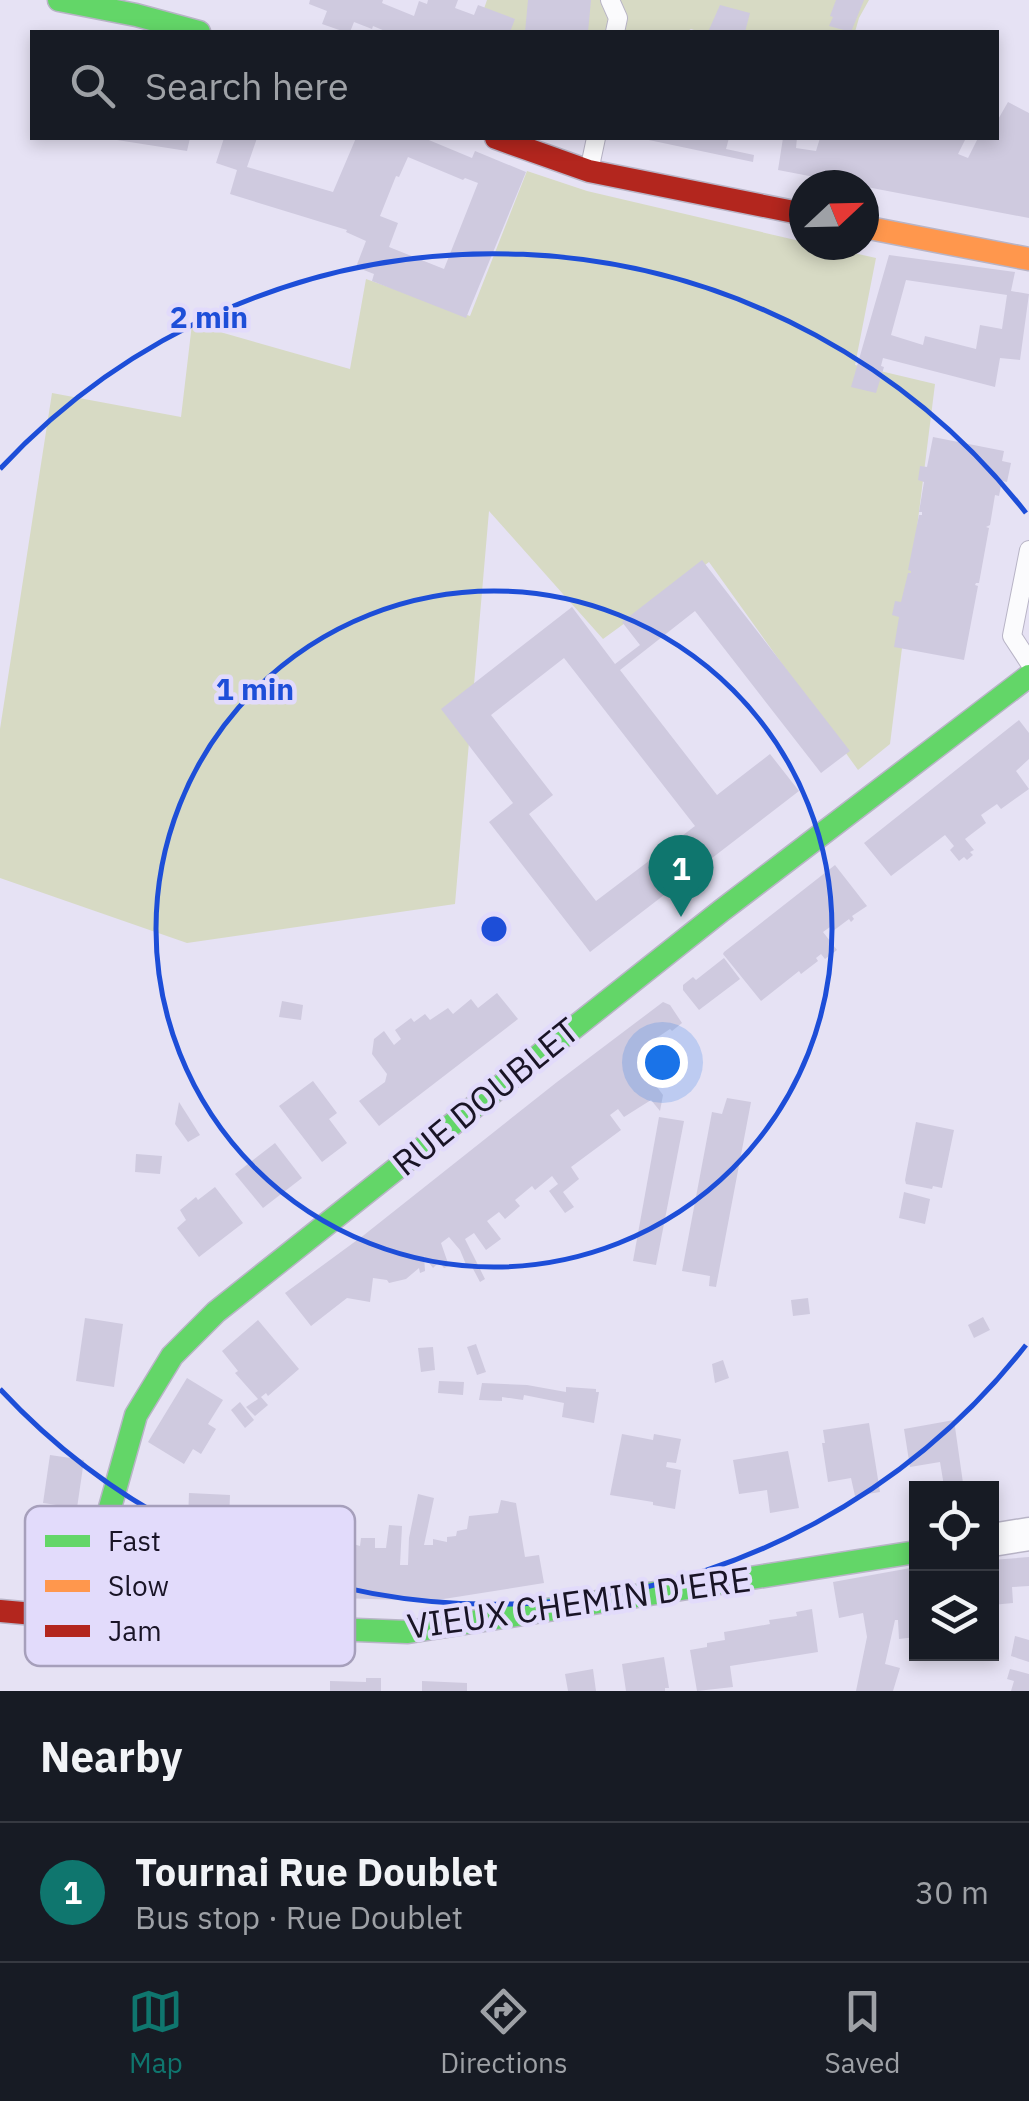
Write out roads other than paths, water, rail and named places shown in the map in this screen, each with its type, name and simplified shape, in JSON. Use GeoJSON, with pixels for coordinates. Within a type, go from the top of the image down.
{"type":"FeatureCollection","features":[{"type":"Feature","properties":{"kind":"street"},"geometry":{"type":"LineString","coordinates":[[59,0],[192,30]]}},
{"type":"Feature","properties":{"kind":"street"},"geometry":{"type":"LineString","coordinates":[[501,140],[589,172],[789,211]]}},
{"type":"Feature","properties":{"kind":"street"},"geometry":{"type":"LineString","coordinates":[[879,230],[1029,260]]}},
{"type":"Feature","properties":{"kind":"street","name":"RUE DOUBLET"},"geometry":{"type":"LineString","coordinates":[[110,1506],[136,1415],[172,1356],[216,1312],[633,979],[1029,676]]}},
{"type":"Feature","properties":{"kind":"street"},"geometry":{"type":"LineString","coordinates":[[999,1539],[1029,1534]]}},
{"type":"Feature","properties":{"kind":"street","name":"VIEUX CHEMIN D'ERE"},"geometry":{"type":"LineString","coordinates":[[355,1630],[408,1632],[909,1553]]}},
{"type":"Feature","properties":{"kind":"street","name":"VIEUX CHEMIN D'ERE"},"geometry":{"type":"LineString","coordinates":[[0,1611],[25,1613]]}},
{"type":"Feature","properties":{"kind":"lane"},"geometry":{"type":"LineString","coordinates":[[610,0],[618,18],[616,30]]}},
{"type":"Feature","properties":{"kind":"lane"},"geometry":{"type":"LineString","coordinates":[[589,172],[596,140]]}},
{"type":"Feature","properties":{"kind":"lane"},"geometry":{"type":"LineString","coordinates":[[1029,550],[1012,636],[1029,662]]}},
{"type":"Feature","properties":{"kind":"place","name":"Tournai Rue Doublet"},"geometry":{"type":"Point","coordinates":[681,917]}}]}
